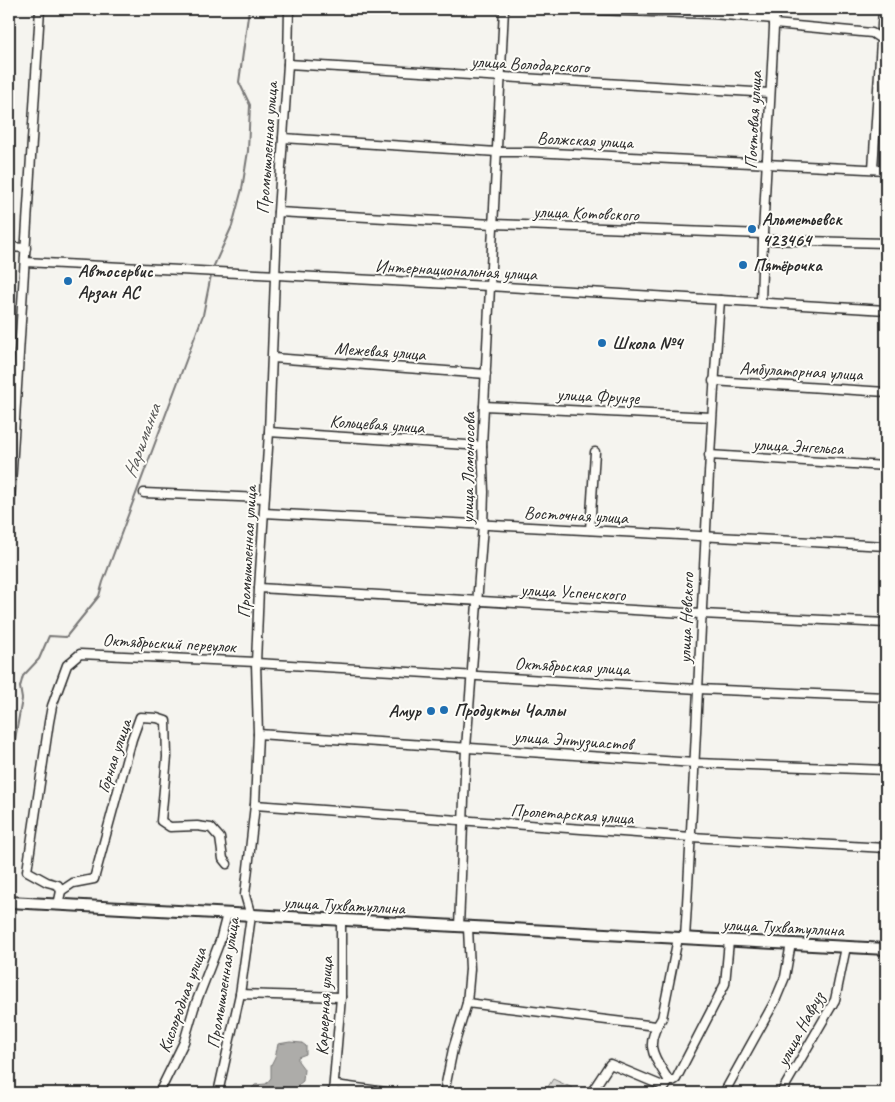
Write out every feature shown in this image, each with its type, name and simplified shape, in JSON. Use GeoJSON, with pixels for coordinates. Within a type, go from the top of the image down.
{"type":"FeatureCollection","features":[{"type":"Feature","properties":{"kind":"main road","name":"улица Тухватуллина"},"geometry":{"type":"LineString","coordinates":[[12,903],[886,949]]}},
{"type":"Feature","properties":{"kind":"street"},"geometry":{"type":"LineString","coordinates":[[9,518],[40,9]]}},
{"type":"Feature","properties":{"kind":"street","name":"Промышленная улица"},"geometry":{"type":"LineString","coordinates":[[218,1093],[240,994],[251,916],[245,895],[255,805],[258,734],[256,662],[259,588],[273,358],[278,212],[288,64],[289,9]]}},
{"type":"Feature","properties":{"kind":"street","name":"улица Ломоносова"},"geometry":{"type":"LineString","coordinates":[[444,1093],[453,1050],[467,1003],[470,969],[464,927],[466,748],[483,525],[482,446],[504,9]]}},
{"type":"Feature","properties":{"kind":"street"},"geometry":{"type":"LineString","coordinates":[[566,9],[712,14],[872,33],[884,41]]}},
{"type":"Feature","properties":{"kind":"street","name":"Почтовая улица"},"geometry":{"type":"LineString","coordinates":[[761,302],[766,164],[775,9]]}},
{"type":"Feature","properties":{"kind":"street"},"geometry":{"type":"LineString","coordinates":[[873,169],[876,115],[884,41],[883,9]]}},
{"type":"Feature","properties":{"kind":"street","name":"улица Володарского"},"geometry":{"type":"LineString","coordinates":[[288,64],[770,93]]}},
{"type":"Feature","properties":{"kind":"street"},"geometry":{"type":"LineString","coordinates":[[876,115],[886,116]]}},
{"type":"Feature","properties":{"kind":"street","name":"Волжская улица"},"geometry":{"type":"LineString","coordinates":[[283,138],[497,152],[532,152],[886,170]]}},
{"type":"Feature","properties":{"kind":"street","name":"улица Котовского"},"geometry":{"type":"LineString","coordinates":[[278,212],[886,243]]}},
{"type":"Feature","properties":{"kind":"street"},"geometry":{"type":"LineString","coordinates":[[9,247],[26,248]]}},
{"type":"Feature","properties":{"kind":"street","name":"Интернациональная улица"},"geometry":{"type":"LineString","coordinates":[[25,262],[276,274],[886,310]]}},
{"type":"Feature","properties":{"kind":"street","name":"улица Невского"},"geometry":{"type":"LineString","coordinates":[[682,938],[691,837],[704,537],[720,300]]}},
{"type":"Feature","properties":{"kind":"street","name":"Межевая улица"},"geometry":{"type":"LineString","coordinates":[[273,358],[486,374]]}},
{"type":"Feature","properties":{"kind":"street","name":"Амбулаторная улица"},"geometry":{"type":"LineString","coordinates":[[714,381],[886,392]]}},
{"type":"Feature","properties":{"kind":"street","name":"улица Фрунзе"},"geometry":{"type":"LineString","coordinates":[[484,406],[711,417]]}},
{"type":"Feature","properties":{"kind":"street","name":"Кольцевая улица"},"geometry":{"type":"LineString","coordinates":[[269,432],[482,446]]}},
{"type":"Feature","properties":{"kind":"street"},"geometry":{"type":"LineString","coordinates":[[590,530],[595,452]]}},
{"type":"Feature","properties":{"kind":"street","name":"улица Энгельса"},"geometry":{"type":"LineString","coordinates":[[709,456],[886,466]]}},
{"type":"Feature","properties":{"kind":"street"},"geometry":{"type":"LineString","coordinates":[[144,493],[264,498]]}},
{"type":"Feature","properties":{"kind":"street","name":"Восточная улица"},"geometry":{"type":"LineString","coordinates":[[264,513],[886,546]]}},
{"type":"Feature","properties":{"kind":"street","name":"улица Успенского"},"geometry":{"type":"LineString","coordinates":[[259,588],[476,602],[886,623]]}},
{"type":"Feature","properties":{"kind":"street","name":"Октябрьский переулок"},"geometry":{"type":"LineString","coordinates":[[61,891],[58,885],[46,882],[27,871],[52,706],[67,665],[80,654],[256,662]]}},
{"type":"Feature","properties":{"kind":"street","name":"Октябрьская улица"},"geometry":{"type":"LineString","coordinates":[[256,662],[698,689],[886,697]]}},
{"type":"Feature","properties":{"kind":"street","name":"Горная улица"},"geometry":{"type":"LineString","coordinates":[[61,891],[73,883],[94,879],[132,739],[140,717],[157,718],[166,721],[167,757],[161,821],[170,827],[197,826],[212,828],[220,838],[223,860],[227,864]]}},
{"type":"Feature","properties":{"kind":"street","name":"улица Энтузиастов"},"geometry":{"type":"LineString","coordinates":[[258,734],[695,762],[886,770]]}},
{"type":"Feature","properties":{"kind":"street","name":"Пролетарская улица"},"geometry":{"type":"LineString","coordinates":[[255,805],[691,837],[886,848]]}},
{"type":"Feature","properties":{"kind":"street"},"geometry":{"type":"LineString","coordinates":[[58,905],[61,891]]}},
{"type":"Feature","properties":{"kind":"street","name":"Кислородная улица"},"geometry":{"type":"LineString","coordinates":[[159,1093],[184,1042],[194,1008],[220,942],[226,914]]}},
{"type":"Feature","properties":{"kind":"street","name":"Карьерная улица"},"geometry":{"type":"LineString","coordinates":[[334,1089],[341,997],[341,921]]}},
{"type":"Feature","properties":{"kind":"street"},"geometry":{"type":"LineString","coordinates":[[665,1087],[652,1052],[652,1043],[656,1026],[662,1018],[682,938]]}},
{"type":"Feature","properties":{"kind":"street"},"geometry":{"type":"LineString","coordinates":[[665,1087],[676,1079],[725,984],[729,941]]}},
{"type":"Feature","properties":{"kind":"street"},"geometry":{"type":"LineString","coordinates":[[724,1093],[775,1001],[785,977],[791,944]]}},
{"type":"Feature","properties":{"kind":"street","name":"улица Навруз"},"geometry":{"type":"LineString","coordinates":[[781,1093],[835,1000],[846,947]]}},
{"type":"Feature","properties":{"kind":"street"},"geometry":{"type":"LineString","coordinates":[[240,994],[341,997]]}},
{"type":"Feature","properties":{"kind":"street"},"geometry":{"type":"LineString","coordinates":[[467,1003],[656,1026]]}},
{"type":"Feature","properties":{"kind":"street"},"geometry":{"type":"LineString","coordinates":[[591,1093],[610,1064],[665,1087]]}},
{"type":"Feature","properties":{"kind":"street"},"geometry":{"type":"LineString","coordinates":[[334,1089],[393,1093]]}},
{"type":"Feature","properties":{"kind":"shaded area"},"geometry":{"type":"Polygon","coordinates":[[[302,1043],[306,1046],[306,1054],[298,1057],[298,1061],[304,1069],[303,1081],[298,1085],[298,1093],[247,1093],[255,1085],[266,1084],[271,1078],[271,1065],[278,1044],[302,1043]]]}},
{"type":"Feature","properties":{"kind":"shaded area"},"geometry":{"type":"Polygon","coordinates":[[[553,1079],[583,1093],[544,1093],[553,1079]]]}},
{"type":"Feature","properties":{"kind":"waterway","name":"Нариманка"},"geometry":{"type":"LineString","coordinates":[[212,270],[232,226],[242,189],[248,151],[250,105],[239,82],[249,9]]}},
{"type":"Feature","properties":{"kind":"waterway","name":"Нариманка"},"geometry":{"type":"LineString","coordinates":[[9,854],[12,757],[22,699],[20,687],[23,676],[39,659],[49,636],[66,637],[99,596],[203,315],[211,275]]}},
{"type":"Feature","properties":{"kind":"place","name":"Альметьевск 423464"},"geometry":{"type":"Point","coordinates":[752,229]}},
{"type":"Feature","properties":{"kind":"place","name":"Пятёрочка"},"geometry":{"type":"Point","coordinates":[743,265]}},
{"type":"Feature","properties":{"kind":"place","name":"Автосервис Арзан АС"},"geometry":{"type":"Point","coordinates":[68,281]}},
{"type":"Feature","properties":{"kind":"place","name":"Школа №4"},"geometry":{"type":"Point","coordinates":[602,343]}},
{"type":"Feature","properties":{"kind":"place","name":"Продукты Чаллы"},"geometry":{"type":"Point","coordinates":[444,710]}},
{"type":"Feature","properties":{"kind":"place","name":"Амур"},"geometry":{"type":"Point","coordinates":[431,711]}}]}
